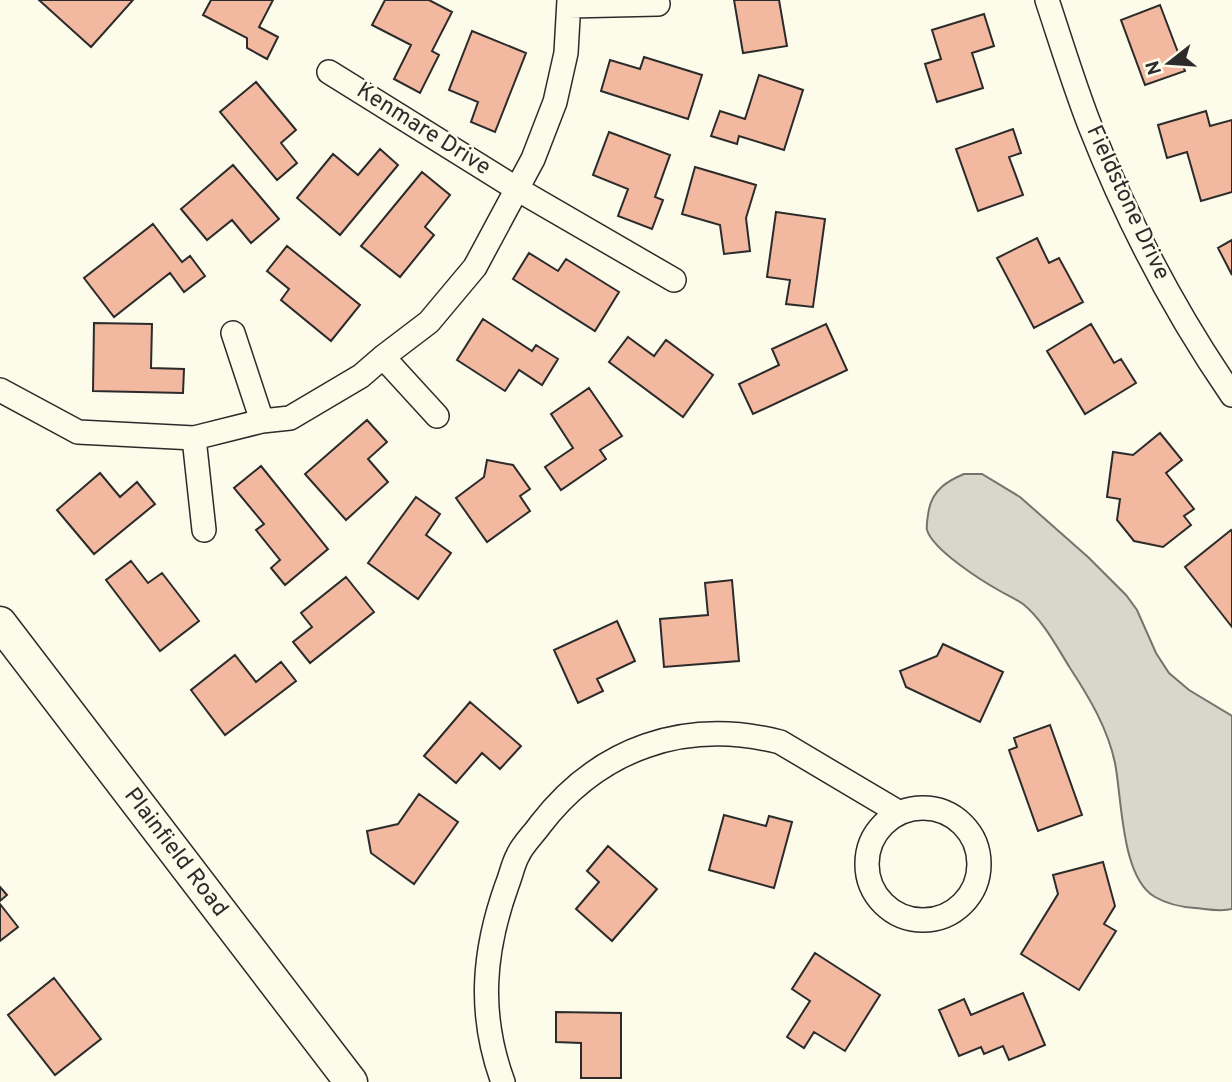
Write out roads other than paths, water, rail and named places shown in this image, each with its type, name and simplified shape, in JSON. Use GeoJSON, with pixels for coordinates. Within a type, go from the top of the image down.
{"type":"FeatureCollection","features":[{"type":"Feature","properties":{"kind":"main road","name":"Plainfield Road"},"geometry":{"type":"LineString","coordinates":[[0,623],[351,1082]]}},
{"type":"Feature","properties":{"kind":"street","name":"Fieldstone Drive"},"geometry":{"type":"LineString","coordinates":[[1046,0],[1090,126],[1130,220],[1175,305],[1232,395]]}},
{"type":"Feature","properties":{"kind":"street","name":"Kenmare Drive"},"geometry":{"type":"LineString","coordinates":[[0,390],[78,432],[194,438],[261,421],[290,418],[361,376],[429,322],[475,267],[533,159],[555,102],[566,53],[569,3],[657,4]]}},
{"type":"Feature","properties":{"kind":"street","name":"Kenmare Drive"},"geometry":{"type":"LineString","coordinates":[[329,72],[517,189],[674,280]]}},
{"type":"Feature","properties":{"kind":"street"},"geometry":{"type":"LineString","coordinates":[[233,333],[261,421]]}},
{"type":"Feature","properties":{"kind":"street"},"geometry":{"type":"LineString","coordinates":[[383,357],[437,416]]}},
{"type":"Feature","properties":{"kind":"street"},"geometry":{"type":"LineString","coordinates":[[194,438],[204,530]]}},
{"type":"Feature","properties":{"kind":"street"},"geometry":{"type":"LineString","coordinates":[[503,1082],[492,1046],[487,1009],[487,971],[497,913],[519,854],[551,811],[586,778],[619,757],[650,744],[681,737],[720,733],[780,742],[898,812],[934,808],[965,825],[980,857],[973,892],[947,916],[912,921],[881,904],[866,871],[872,836],[898,812]]}}]}
